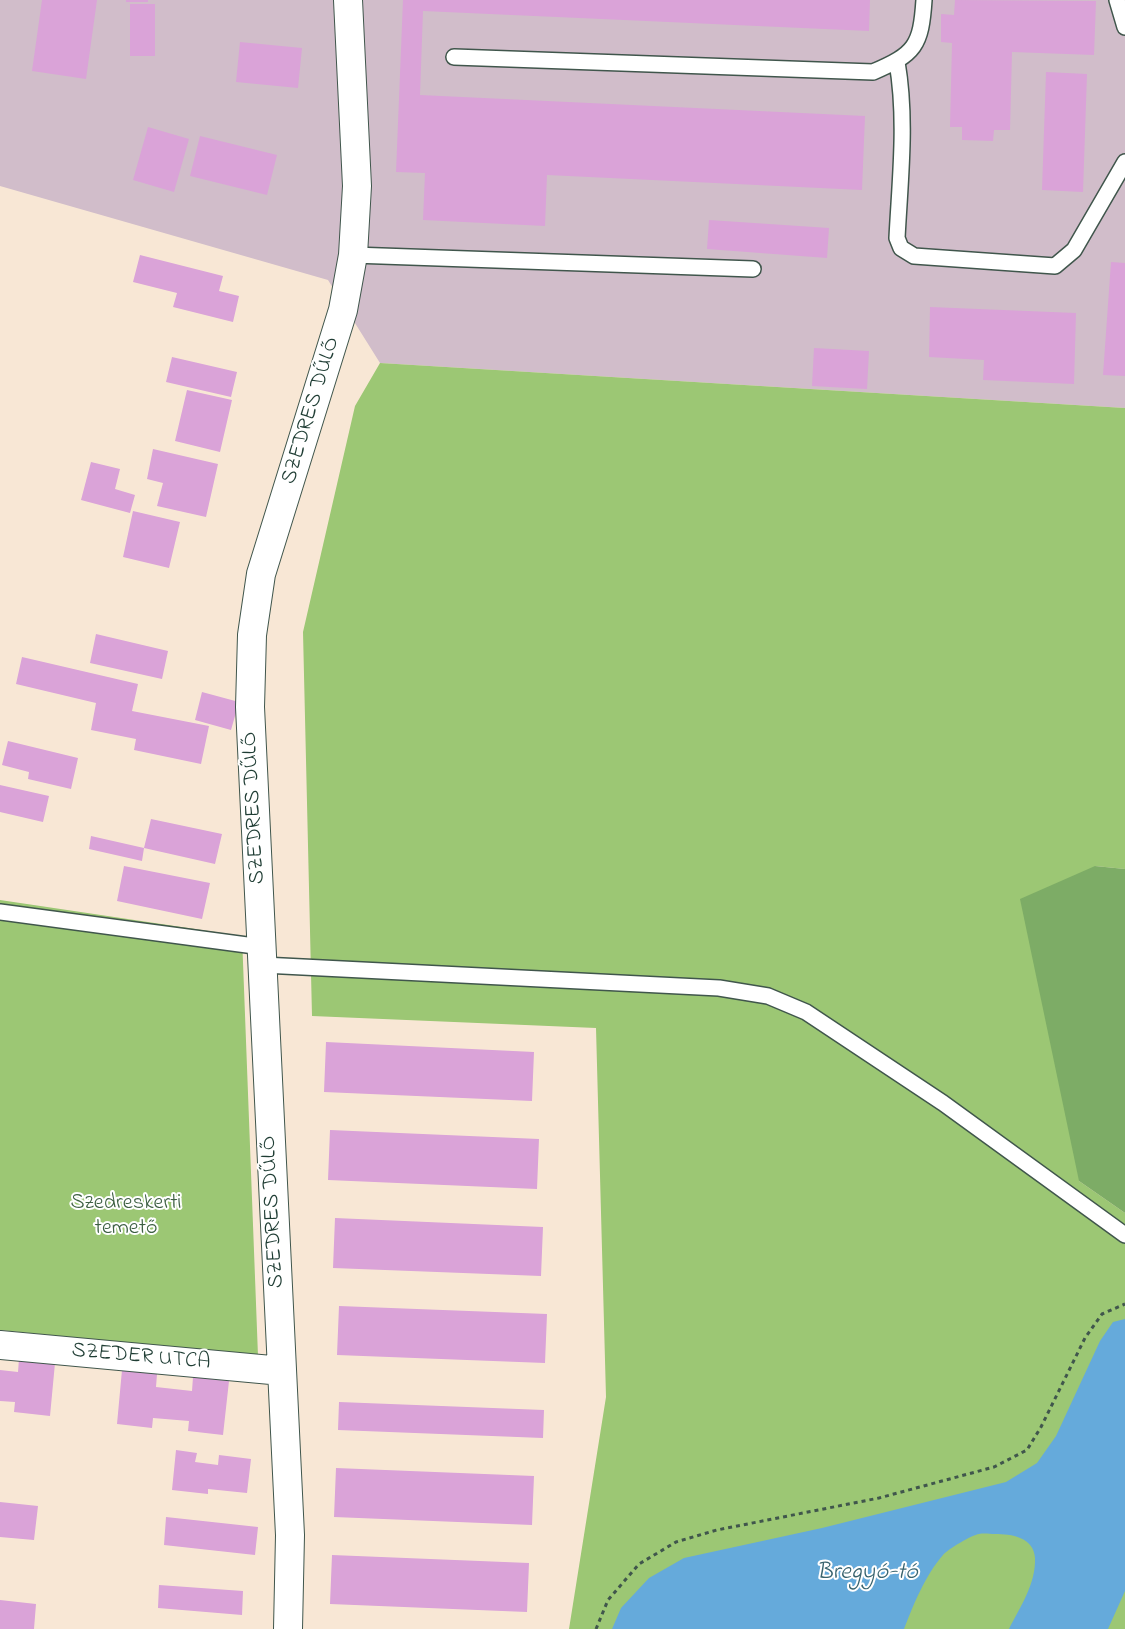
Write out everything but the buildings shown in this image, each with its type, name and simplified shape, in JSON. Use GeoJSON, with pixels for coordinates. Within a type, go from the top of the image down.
{"type":"FeatureCollection","features":[{"type":"Feature","properties":{"kind":"street","name":"SZEDRES DŰLŐ"},"geometry":{"type":"LineString","coordinates":[[288,1629],[290,1535],[250,707],[252,635],[261,574],[343,310],[352,255],[357,186],[348,0]]}},
{"type":"Feature","properties":{"kind":"street","name":"SZEDER UTCA"},"geometry":{"type":"LineString","coordinates":[[0,1344],[282,1371]]}},
{"type":"Feature","properties":{"kind":"lane"},"geometry":{"type":"LineString","coordinates":[[454,57],[873,72],[897,62],[914,48],[922,24],[924,0]]}},
{"type":"Feature","properties":{"kind":"lane"},"geometry":{"type":"LineString","coordinates":[[1117,0],[1125,27]]}},
{"type":"Feature","properties":{"kind":"lane"},"geometry":{"type":"LineString","coordinates":[[897,62],[903,115],[897,238],[901,248],[914,256],[1054,266],[1074,250],[1125,162]]}},
{"type":"Feature","properties":{"kind":"lane"},"geometry":{"type":"LineString","coordinates":[[352,255],[753,270]]}},
{"type":"Feature","properties":{"kind":"lane"},"geometry":{"type":"LineString","coordinates":[[0,912],[262,956],[719,988],[768,996],[806,1012],[943,1103],[1125,1235]]}},
{"type":"Feature","properties":{"kind":"path"},"geometry":{"type":"LineString","coordinates":[[596,1629],[608,1600],[639,1564],[676,1542],[717,1530],[888,1495],[994,1467],[1027,1450],[1041,1427],[1085,1338],[1102,1314],[1125,1304]]}},
{"type":"Feature","properties":{"kind":"shaded area"},"geometry":{"type":"Polygon","coordinates":[[[0,0],[1125,0],[1125,408],[380,363],[328,280],[0,186],[0,0]]]}},
{"type":"Feature","properties":{"kind":"green space"},"geometry":{"type":"Polygon","coordinates":[[[380,363],[1125,408],[1125,869],[1095,866],[1079,1181],[1125,1213],[1125,1629],[569,1629],[606,1397],[596,1028],[312,1016],[303,632],[355,406],[380,363]]]}},
{"type":"Feature","properties":{"kind":"green space"},"geometry":{"type":"Polygon","coordinates":[[[1095,866],[1125,869],[1125,1213],[1079,1181],[1020,899],[1095,866]]]}},
{"type":"Feature","properties":{"kind":"green space","name":"Szedreskerti temető"},"geometry":{"type":"Polygon","coordinates":[[[0,900],[242,936],[258,1356],[0,1330],[0,900]]]}},
{"type":"Feature","properties":{"kind":"water","name":"Bregyó-tó"},"geometry":{"type":"Polygon","coordinates":[[[1125,1319],[1125,1591],[1108,1629],[1009,1629],[1033,1577],[1035,1568],[1034,1551],[1031,1545],[1021,1538],[1008,1535],[981,1534],[966,1540],[943,1555],[926,1580],[904,1629],[612,1629],[621,1608],[649,1578],[684,1558],[822,1528],[1006,1482],[1037,1463],[1056,1436],[1100,1341],[1113,1322],[1125,1319]]]}}]}
